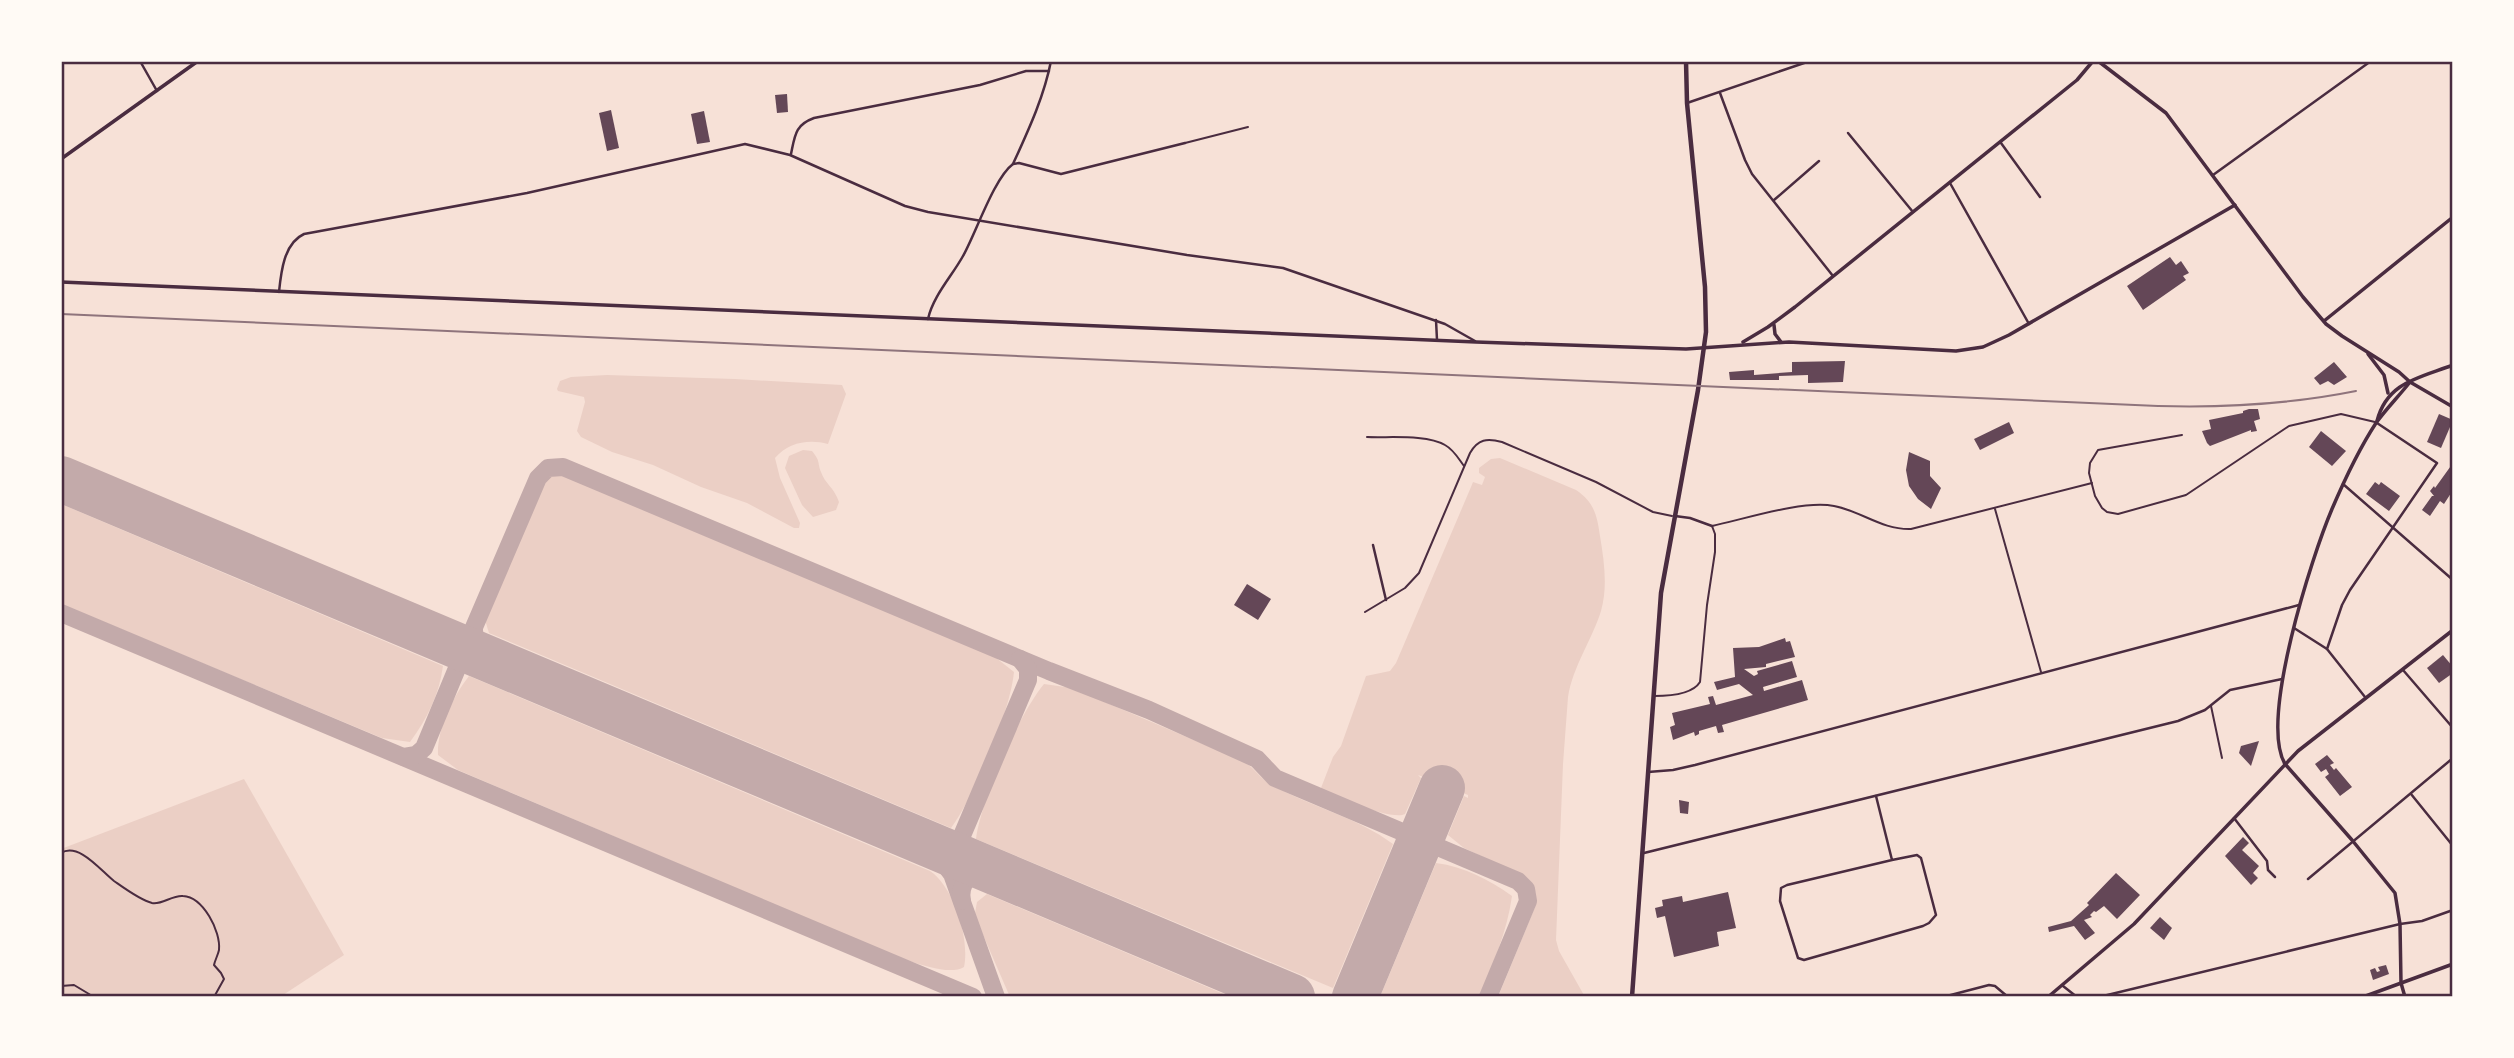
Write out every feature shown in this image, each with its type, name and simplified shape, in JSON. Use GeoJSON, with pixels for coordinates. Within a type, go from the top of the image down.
{"type":"FeatureCollection","features":[{"type":"Feature","properties":{"kind":"main road"},"geometry":{"type":"LineString","coordinates":[[61,159],[198,61]]}},
{"type":"Feature","properties":{"kind":"main road"},"geometry":{"type":"LineString","coordinates":[[1632,997],[1661,593],[1704,348],[1705,287],[1687,103],[1686,61]]}},
{"type":"Feature","properties":{"kind":"main road"},"geometry":{"type":"LineString","coordinates":[[1740,344],[1774,323],[2001,142],[2077,80],[2096,61],[2166,113],[2323,321],[2410,382],[2453,407]]}},
{"type":"Feature","properties":{"kind":"main road"},"geometry":{"type":"LineString","coordinates":[[61,282],[1476,342],[1704,348],[1781,342],[1956,351],[1992,344],[2235,205]]}},
{"type":"Feature","properties":{"kind":"main road"},"geometry":{"type":"LineString","coordinates":[[2323,321],[2453,217]]}},
{"type":"Feature","properties":{"kind":"main road"},"geometry":{"type":"LineString","coordinates":[[1774,323],[1775,334],[1781,342]]}},
{"type":"Feature","properties":{"kind":"main road"},"geometry":{"type":"LineString","coordinates":[[2367,353],[2386,379],[2388,395]]}},
{"type":"Feature","properties":{"kind":"main road"},"geometry":{"type":"LineString","coordinates":[[2404,997],[2401,983],[2400,924],[2395,893],[2280,757],[2278,734],[2282,679],[2320,539],[2343,484],[2376,423],[2381,407],[2388,395],[2410,382],[2453,365]]}},
{"type":"Feature","properties":{"kind":"main road"},"geometry":{"type":"LineString","coordinates":[[2376,423],[2410,382]]}},
{"type":"Feature","properties":{"kind":"main road"},"geometry":{"type":"LineString","coordinates":[[2048,997],[2134,924],[2284,764],[2365,697],[2453,630]]}},
{"type":"Feature","properties":{"kind":"main road"},"geometry":{"type":"LineString","coordinates":[[2363,997],[2453,964]]}},
{"type":"Feature","properties":{"kind":"street"},"geometry":{"type":"LineString","coordinates":[[139,61],[157,90]]}},
{"type":"Feature","properties":{"kind":"street"},"geometry":{"type":"LineString","coordinates":[[928,320],[932,307],[964,255],[1004,174],[1013,164],[1029,130],[1051,61]]}},
{"type":"Feature","properties":{"kind":"street"},"geometry":{"type":"LineString","coordinates":[[1687,103],[1810,61]]}},
{"type":"Feature","properties":{"kind":"street"},"geometry":{"type":"LineString","coordinates":[[2213,175],[2371,61]]}},
{"type":"Feature","properties":{"kind":"street"},"geometry":{"type":"LineString","coordinates":[[790,155],[802,122],[814,118],[981,85],[1026,71],[1049,71]]}},
{"type":"Feature","properties":{"kind":"street"},"geometry":{"type":"LineString","coordinates":[[1720,93],[1745,160],[1773,201],[1833,276]]}},
{"type":"Feature","properties":{"kind":"street"},"geometry":{"type":"LineString","coordinates":[[1848,133],[1913,212]]}},
{"type":"Feature","properties":{"kind":"street"},"geometry":{"type":"LineString","coordinates":[[2001,142],[2040,197]]}},
{"type":"Feature","properties":{"kind":"street"},"geometry":{"type":"LineString","coordinates":[[1013,164],[1019,163],[1061,174],[1185,143]]}},
{"type":"Feature","properties":{"kind":"street"},"geometry":{"type":"LineString","coordinates":[[279,292],[288,250],[292,242],[304,234],[527,193],[737,144],[758,145],[790,155],[905,206],[980,222],[1283,268],[1436,320],[1476,342]]}},
{"type":"Feature","properties":{"kind":"street"},"geometry":{"type":"LineString","coordinates":[[1773,201],[1819,161]]}},
{"type":"Feature","properties":{"kind":"street"},"geometry":{"type":"LineString","coordinates":[[1949,183],[2029,324]]}},
{"type":"Feature","properties":{"kind":"street"},"geometry":{"type":"LineString","coordinates":[[1436,320],[1437,340]]}},
{"type":"Feature","properties":{"kind":"street"},"geometry":{"type":"LineString","coordinates":[[2327,649],[2350,590],[2437,463],[2376,423]]}},
{"type":"Feature","properties":{"kind":"street"},"geometry":{"type":"LineString","coordinates":[[2343,484],[2453,580]]}},
{"type":"Feature","properties":{"kind":"street"},"geometry":{"type":"LineString","coordinates":[[1675,516],[1712,526]]}},
{"type":"Feature","properties":{"kind":"street"},"geometry":{"type":"LineString","coordinates":[[1373,545],[1386,600]]}},
{"type":"Feature","properties":{"kind":"street"},"geometry":{"type":"LineString","coordinates":[[1648,772],[1695,765],[2301,604]]}},
{"type":"Feature","properties":{"kind":"street"},"geometry":{"type":"LineString","coordinates":[[2294,628],[2327,649],[2365,697]]}},
{"type":"Feature","properties":{"kind":"street"},"geometry":{"type":"LineString","coordinates":[[2402,669],[2453,729]]}},
{"type":"Feature","properties":{"kind":"street"},"geometry":{"type":"LineString","coordinates":[[1642,853],[2178,721],[2198,714],[2230,690],[2282,679]]}},
{"type":"Feature","properties":{"kind":"street"},"geometry":{"type":"LineString","coordinates":[[2308,879],[2453,758]]}},
{"type":"Feature","properties":{"kind":"street"},"geometry":{"type":"LineString","coordinates":[[2411,794],[2453,846]]}},
{"type":"Feature","properties":{"kind":"street"},"geometry":{"type":"LineString","coordinates":[[1876,796],[1892,860]]}},
{"type":"Feature","properties":{"kind":"street"},"geometry":{"type":"LineString","coordinates":[[2234,817],[2267,861],[2268,870],[2275,877]]}},
{"type":"Feature","properties":{"kind":"street"},"geometry":{"type":"LineString","coordinates":[[1917,855],[1921,858],[1936,915],[1933,919],[1923,926],[1886,937],[1804,960],[1798,958],[1780,901],[1781,888],[1892,860],[1917,855]]}},
{"type":"Feature","properties":{"kind":"street"},"geometry":{"type":"LineString","coordinates":[[2098,997],[2400,924],[2422,921],[2453,910]]}},
{"type":"Feature","properties":{"kind":"street"},"geometry":{"type":"LineString","coordinates":[[1943,997],[1989,985],[2008,997]]}},
{"type":"Feature","properties":{"kind":"street"},"geometry":{"type":"LineString","coordinates":[[2062,985],[2077,997]]}},
{"type":"Feature","properties":{"kind":"lane"},"geometry":{"type":"LineString","coordinates":[[1185,143],[1248,127]]}},
{"type":"Feature","properties":{"kind":"lane"},"geometry":{"type":"LineString","coordinates":[[2182,435],[2098,450],[2090,464],[2092,483],[2102,508],[2118,514],[2186,495],[2289,426],[2341,414],[2376,423]]}},
{"type":"Feature","properties":{"kind":"lane"},"geometry":{"type":"LineString","coordinates":[[1367,437],[1427,439],[1444,444],[1454,452],[1464,467]]}},
{"type":"Feature","properties":{"kind":"lane"},"geometry":{"type":"LineString","coordinates":[[1365,612],[1412,582],[1419,573],[1474,446],[1486,439],[1492,439],[1596,482],[1657,514],[1675,516]]}},
{"type":"Feature","properties":{"kind":"lane"},"geometry":{"type":"LineString","coordinates":[[1653,696],[1689,691],[1700,682],[1715,552],[1712,526],[1813,504],[1836,506],[1884,526],[1911,529],[2092,483]]}},
{"type":"Feature","properties":{"kind":"lane"},"geometry":{"type":"LineString","coordinates":[[1994,508],[2041,672]]}},
{"type":"Feature","properties":{"kind":"lane"},"geometry":{"type":"LineString","coordinates":[[2211,705],[2222,758]]}},
{"type":"Feature","properties":{"kind":"path"},"geometry":{"type":"LineString","coordinates":[[61,853],[74,851],[94,863],[114,881],[150,902],[157,903],[177,896],[186,896],[201,904],[218,937],[219,949],[214,965],[224,979],[214,997]]}},
{"type":"Feature","properties":{"kind":"path"},"geometry":{"type":"LineString","coordinates":[[61,986],[74,985],[94,997]]}},
{"type":"Feature","properties":{"kind":"shaded area"},"geometry":{"type":"Polygon","coordinates":[[[607,375],[842,385],[846,394],[828,444],[800,443],[787,448],[775,458],[780,478],[800,523],[799,528],[794,528],[747,503],[701,487],[653,465],[612,452],[581,437],[577,431],[584,397],[558,391],[560,381],[571,377],[607,375]]]}},
{"type":"Feature","properties":{"kind":"shaded area"},"geometry":{"type":"Polygon","coordinates":[[[803,450],[812,451],[817,458],[823,476],[839,502],[836,510],[813,517],[802,505],[785,468],[789,456],[803,450]]]}},
{"type":"Feature","properties":{"kind":"shaded area"},"geometry":{"type":"Polygon","coordinates":[[[1500,458],[1576,490],[1591,504],[1599,528],[1605,574],[1603,602],[1568,697],[1556,940],[1559,951],[1585,997],[1498,997],[1535,907],[1536,895],[1527,878],[1464,848],[1448,835],[1464,796],[1468,798],[1468,795],[1458,791],[1456,795],[1427,783],[1429,779],[1418,775],[1421,778],[1405,814],[1398,815],[1363,807],[1321,788],[1333,757],[1341,746],[1366,676],[1390,671],[1396,663],[1473,482],[1482,485],[1485,477],[1479,473],[1479,468],[1491,459],[1500,458]]]}},
{"type":"Feature","properties":{"kind":"shaded area"},"geometry":{"type":"Polygon","coordinates":[[[558,473],[961,640],[995,657],[1014,672],[1006,709],[990,753],[951,828],[489,633],[485,620],[543,481],[549,474],[558,473]]]}},
{"type":"Feature","properties":{"kind":"shaded area"},"geometry":{"type":"Polygon","coordinates":[[[61,504],[443,666],[435,697],[422,724],[410,742],[382,738],[61,604],[61,504]]]}},
{"type":"Feature","properties":{"kind":"shaded area"},"geometry":{"type":"Polygon","coordinates":[[[469,676],[930,871],[946,889],[958,914],[965,942],[964,967],[944,970],[903,959],[458,770],[438,755],[438,745],[447,713],[469,676]]]}},
{"type":"Feature","properties":{"kind":"shaded area"},"geometry":{"type":"Polygon","coordinates":[[[1044,684],[1072,688],[1243,761],[1272,785],[1364,826],[1393,844],[1333,988],[976,839],[985,803],[1002,758],[1044,684]]]}},
{"type":"Feature","properties":{"kind":"shaded area"},"geometry":{"type":"Polygon","coordinates":[[[244,779],[344,955],[280,997],[61,997],[61,849],[244,779]]]}},
{"type":"Feature","properties":{"kind":"shaded area"},"geometry":{"type":"Polygon","coordinates":[[[1436,863],[1457,867],[1476,875],[1512,896],[1503,935],[1479,997],[1380,997],[1436,863]]]}},
{"type":"Feature","properties":{"kind":"shaded area"},"geometry":{"type":"Polygon","coordinates":[[[987,894],[1231,997],[1010,997],[975,913],[977,902],[987,894]]]}},
{"type":"Feature","properties":{"kind":"building"},"geometry":{"type":"Polygon","coordinates":[[[787,94],[788,112],[777,113],[775,95],[787,94]]]}},
{"type":"Feature","properties":{"kind":"building"},"geometry":{"type":"Polygon","coordinates":[[[611,110],[619,148],[607,151],[599,113],[611,110]]]}},
{"type":"Feature","properties":{"kind":"building"},"geometry":{"type":"Polygon","coordinates":[[[704,111],[710,142],[697,144],[691,114],[704,111]]]}},
{"type":"Feature","properties":{"kind":"building"},"geometry":{"type":"Polygon","coordinates":[[[2170,257],[2176,265],[2181,261],[2189,273],[2183,276],[2186,280],[2143,310],[2127,286],[2170,257]]]}},
{"type":"Feature","properties":{"kind":"building"},"geometry":{"type":"Polygon","coordinates":[[[1845,361],[1843,382],[1808,383],[1808,375],[1779,376],[1779,380],[1730,380],[1729,372],[1754,370],[1754,375],[1792,372],[1792,362],[1845,361]]]}},
{"type":"Feature","properties":{"kind":"building"},"geometry":{"type":"Polygon","coordinates":[[[2334,362],[2347,377],[2334,385],[2328,381],[2320,385],[2314,378],[2334,362]]]}},
{"type":"Feature","properties":{"kind":"building"},"geometry":{"type":"Polygon","coordinates":[[[2249,409],[2258,409],[2260,419],[2254,421],[2257,431],[2251,430],[2210,446],[2207,443],[2202,431],[2211,429],[2209,420],[2243,413],[2249,409]]]}},
{"type":"Feature","properties":{"kind":"building"},"geometry":{"type":"Polygon","coordinates":[[[2439,414],[2453,420],[2441,448],[2427,442],[2439,414]]]}},
{"type":"Feature","properties":{"kind":"building"},"geometry":{"type":"Polygon","coordinates":[[[2009,422],[2014,433],[1980,450],[1974,439],[2009,422]]]}},
{"type":"Feature","properties":{"kind":"building"},"geometry":{"type":"Polygon","coordinates":[[[2321,431],[2346,451],[2332,466],[2309,447],[2321,431]]]}},
{"type":"Feature","properties":{"kind":"building"},"geometry":{"type":"Polygon","coordinates":[[[1909,452],[1930,461],[1930,476],[1941,488],[1931,509],[1918,499],[1909,486],[1906,470],[1909,452]]]}},
{"type":"Feature","properties":{"kind":"building"},"geometry":{"type":"Polygon","coordinates":[[[2453,463],[2453,490],[2444,504],[2440,501],[2430,516],[2422,510],[2434,496],[2430,491],[2453,463]]]}},
{"type":"Feature","properties":{"kind":"building"},"geometry":{"type":"Polygon","coordinates":[[[2375,482],[2379,485],[2381,482],[2400,496],[2389,511],[2366,494],[2375,482]]]}},
{"type":"Feature","properties":{"kind":"building"},"geometry":{"type":"Polygon","coordinates":[[[1247,584],[1271,599],[1258,620],[1234,605],[1247,584]]]}},
{"type":"Feature","properties":{"kind":"building"},"geometry":{"type":"Polygon","coordinates":[[[1785,638],[1786,642],[1790,641],[1795,657],[1766,664],[1766,667],[1744,669],[1754,676],[1758,674],[1757,671],[1792,661],[1797,677],[1763,687],[1764,691],[1802,680],[1808,700],[1722,725],[1724,732],[1718,733],[1716,726],[1699,731],[1695,736],[1694,732],[1673,740],[1670,727],[1675,725],[1672,713],[1710,704],[1708,697],[1713,696],[1716,705],[1753,695],[1739,684],[1717,690],[1714,682],[1735,677],[1733,648],[1759,647],[1785,638]]]}},
{"type":"Feature","properties":{"kind":"building"},"geometry":{"type":"Polygon","coordinates":[[[2443,655],[2453,667],[2453,673],[2439,683],[2427,668],[2443,655]]]}},
{"type":"Feature","properties":{"kind":"building"},"geometry":{"type":"Polygon","coordinates":[[[2259,741],[2251,766],[2239,753],[2241,746],[2259,741]]]}},
{"type":"Feature","properties":{"kind":"building"},"geometry":{"type":"Polygon","coordinates":[[[2327,755],[2334,763],[2330,765],[2334,770],[2336,768],[2352,787],[2340,796],[2325,777],[2329,774],[2326,769],[2321,772],[2315,764],[2327,755]]]}},
{"type":"Feature","properties":{"kind":"building"},"geometry":{"type":"Polygon","coordinates":[[[1679,800],[1689,802],[1688,814],[1680,813],[1679,800]]]}},
{"type":"Feature","properties":{"kind":"building"},"geometry":{"type":"Polygon","coordinates":[[[2243,837],[2249,843],[2242,850],[2259,866],[2253,873],[2258,878],[2251,885],[2225,856],[2243,837]]]}},
{"type":"Feature","properties":{"kind":"building"},"geometry":{"type":"Polygon","coordinates":[[[2116,873],[2140,895],[2117,919],[2104,906],[2094,911],[2090,915],[2092,917],[2084,920],[2095,933],[2085,940],[2074,926],[2049,932],[2048,927],[2071,921],[2089,905],[2087,903],[2116,873]]]}},
{"type":"Feature","properties":{"kind":"building"},"geometry":{"type":"Polygon","coordinates":[[[1728,892],[1736,928],[1717,932],[1719,946],[1674,957],[1665,916],[1657,918],[1655,908],[1663,906],[1662,900],[1682,896],[1683,902],[1728,892]]]}},
{"type":"Feature","properties":{"kind":"building"},"geometry":{"type":"Polygon","coordinates":[[[2160,917],[2172,928],[2164,940],[2150,928],[2160,917]]]}},
{"type":"Feature","properties":{"kind":"building"},"geometry":{"type":"Polygon","coordinates":[[[2386,965],[2389,974],[2373,980],[2370,970],[2375,968],[2377,972],[2380,971],[2378,967],[2386,965]]]}},
{"type":"Feature","properties":{"kind":"taxiway"},"geometry":{"type":"LineString","coordinates":[[446,641],[462,640],[472,632],[538,478],[548,468],[563,467],[1049,671],[1149,710],[1257,759],[1275,778],[1518,881],[1526,889],[1528,901],[1488,997]]}},
{"type":"Feature","properties":{"kind":"taxiway"},"geometry":{"type":"LineString","coordinates":[[61,613],[973,997]]}},
{"type":"Feature","properties":{"kind":"taxiway"},"geometry":{"type":"LineString","coordinates":[[474,630],[475,644],[483,657]]}},
{"type":"Feature","properties":{"kind":"taxiway"},"geometry":{"type":"LineString","coordinates":[[404,757],[416,755],[424,748],[458,666],[457,652],[446,641]]}},
{"type":"Feature","properties":{"kind":"taxiway"},"geometry":{"type":"LineString","coordinates":[[934,847],[951,847],[961,838],[1028,680],[1028,669],[1020,659]]}},
{"type":"Feature","properties":{"kind":"taxiway"},"geometry":{"type":"LineString","coordinates":[[961,838],[963,853],[972,862]]}},
{"type":"Feature","properties":{"kind":"taxiway"},"geometry":{"type":"LineString","coordinates":[[919,840],[937,854],[952,874],[996,997]]}},
{"type":"Feature","properties":{"kind":"taxiway"},"geometry":{"type":"LineString","coordinates":[[962,901],[961,893],[969,878],[980,873],[994,872]]}},
{"type":"Feature","properties":{"kind":"runway"},"geometry":{"type":"LineString","coordinates":[[61,479],[1292,997]]}},
{"type":"Feature","properties":{"kind":"runway"},"geometry":{"type":"LineString","coordinates":[[1355,997],[1442,788]]}},
{"type":"Feature","properties":{"kind":"railway"},"geometry":{"type":"LineString","coordinates":[[61,314],[2158,406],[2258,404],[2356,391]]}}]}
